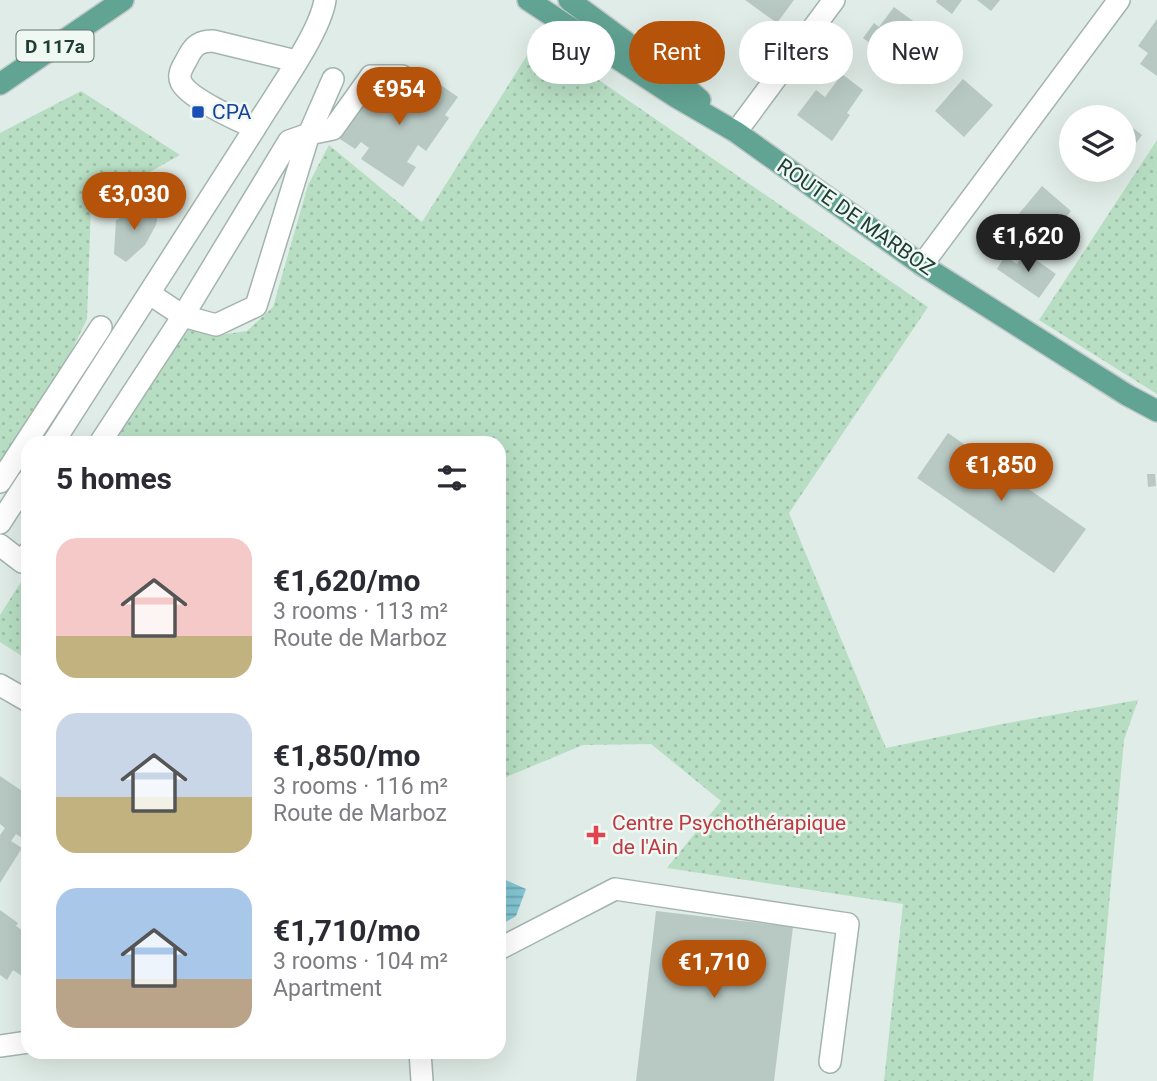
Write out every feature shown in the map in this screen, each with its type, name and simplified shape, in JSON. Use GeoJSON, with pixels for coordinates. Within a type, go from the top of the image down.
{"type":"FeatureCollection","features":[{"type":"Feature","properties":{"kind":"main road","name":"ROUTE DE MARBOZ"},"geometry":{"type":"LineString","coordinates":[[528,0],[676,97],[736,132],[922,265],[1127,395],[1157,411]]}},
{"type":"Feature","properties":{"kind":"main road","name":"ROUTE DE MARBOZ"},"geometry":{"type":"LineString","coordinates":[[569,0],[676,79],[736,132]]}},
{"type":"Feature","properties":{"kind":"main road","name":"D 117a"},"geometry":{"type":"LineString","coordinates":[[0,84],[116,2]]}},
{"type":"Feature","properties":{"kind":"street"},"geometry":{"type":"LineString","coordinates":[[58,436],[255,128],[323,14],[325,0]]}},
{"type":"Feature","properties":{"kind":"street"},"geometry":{"type":"LineString","coordinates":[[736,132],[834,0]]}},
{"type":"Feature","properties":{"kind":"street"},"geometry":{"type":"LineString","coordinates":[[922,265],[1119,0]]}},
{"type":"Feature","properties":{"kind":"street"},"geometry":{"type":"LineString","coordinates":[[255,128],[221,112],[182,84],[180,73],[192,48],[203,41],[213,41],[296,61]]}},
{"type":"Feature","properties":{"kind":"street"},"geometry":{"type":"LineString","coordinates":[[105,436],[183,316],[289,141],[333,129],[371,76],[402,76],[412,88]]}},
{"type":"Feature","properties":{"kind":"street"},"geometry":{"type":"LineString","coordinates":[[150,294],[183,316],[216,325],[256,306],[309,134],[333,79]]}},
{"type":"Feature","properties":{"kind":"street"},"geometry":{"type":"LineString","coordinates":[[30,436],[101,327]]}},
{"type":"Feature","properties":{"kind":"street"},"geometry":{"type":"LineString","coordinates":[[0,482],[21,450]]}},
{"type":"Feature","properties":{"kind":"street"},"geometry":{"type":"LineString","coordinates":[[0,523],[21,491]]}},
{"type":"Feature","properties":{"kind":"street"},"geometry":{"type":"LineString","coordinates":[[0,545],[21,561]]}},
{"type":"Feature","properties":{"kind":"street"},"geometry":{"type":"LineString","coordinates":[[0,685],[21,697]]}},
{"type":"Feature","properties":{"kind":"street"},"geometry":{"type":"LineString","coordinates":[[506,945],[615,889],[848,924],[830,1062]]}},
{"type":"Feature","properties":{"kind":"street"},"geometry":{"type":"LineString","coordinates":[[0,1046],[21,1043]]}},
{"type":"Feature","properties":{"kind":"street"},"geometry":{"type":"LineString","coordinates":[[420,1059],[422,1081]]}},
{"type":"Feature","properties":{"kind":"green space"},"geometry":{"type":"Polygon","coordinates":[[[527,55],[527,84],[605,84],[928,307],[789,513],[886,748],[1138,700],[1124,740],[1093,1081],[884,1081],[903,904],[667,868],[721,801],[651,744],[583,745],[506,777],[506,436],[113,436],[183,325],[219,335],[247,331],[273,307],[308,185],[329,145],[422,222],[527,55]]]}},
{"type":"Feature","properties":{"kind":"green space"},"geometry":{"type":"Polygon","coordinates":[[[81,91],[180,155],[91,205],[87,319],[55,385],[0,470],[0,133],[81,91]]]}},
{"type":"Feature","properties":{"kind":"green space"},"geometry":{"type":"Polygon","coordinates":[[[1157,140],[1157,394],[1039,320],[1129,182],[1136,182],[1136,172],[1157,140]]]}},
{"type":"Feature","properties":{"kind":"green space"},"geometry":{"type":"Polygon","coordinates":[[[21,582],[21,656],[0,642],[0,615],[21,582]]]}},
{"type":"Feature","properties":{"kind":"water"},"geometry":{"type":"Polygon","coordinates":[[[506,880],[526,889],[516,916],[506,922],[506,880]]]}},
{"type":"Feature","properties":{"kind":"building"},"geometry":{"type":"Polygon","coordinates":[[[745,0],[794,0],[778,21],[774,21],[745,0]]]}},
{"type":"Feature","properties":{"kind":"building"},"geometry":{"type":"Polygon","coordinates":[[[962,0],[952,14],[936,2],[962,0]]]}},
{"type":"Feature","properties":{"kind":"building"},"geometry":{"type":"Polygon","coordinates":[[[977,0],[1000,0],[991,11],[977,0]]]}},
{"type":"Feature","properties":{"kind":"building"},"geometry":{"type":"Polygon","coordinates":[[[894,7],[913,21],[884,21],[894,7]]]}},
{"type":"Feature","properties":{"kind":"building"},"geometry":{"type":"Polygon","coordinates":[[[1157,19],[1157,76],[1140,64],[1148,53],[1138,46],[1157,19]]]}},
{"type":"Feature","properties":{"kind":"building"},"geometry":{"type":"Polygon","coordinates":[[[429,77],[458,97],[445,115],[449,118],[426,151],[418,145],[407,162],[416,167],[403,187],[361,159],[369,148],[361,142],[355,149],[340,139],[368,98],[375,102],[389,81],[414,98],[429,77]]]}},
{"type":"Feature","properties":{"kind":"building"},"geometry":{"type":"Polygon","coordinates":[[[963,79],[993,105],[964,137],[935,111],[959,84],[963,84],[963,79]]]}},
{"type":"Feature","properties":{"kind":"building"},"geometry":{"type":"Polygon","coordinates":[[[853,82],[863,90],[832,141],[797,115],[816,90],[825,97],[835,84],[853,82]]]}},
{"type":"Feature","properties":{"kind":"building"},"geometry":{"type":"Polygon","coordinates":[[[1136,130],[1142,135],[1136,143],[1136,130]]]}},
{"type":"Feature","properties":{"kind":"building"},"geometry":{"type":"Polygon","coordinates":[[[1042,186],[1071,211],[1046,241],[1017,216],[1042,186]]]}},
{"type":"Feature","properties":{"kind":"building"},"geometry":{"type":"Polygon","coordinates":[[[146,204],[158,212],[156,225],[145,245],[126,262],[114,254],[116,220],[146,204]]]}},
{"type":"Feature","properties":{"kind":"building"},"geometry":{"type":"Polygon","coordinates":[[[1025,252],[1056,274],[1039,298],[997,269],[1005,256],[1017,264],[1025,252]]]}},
{"type":"Feature","properties":{"kind":"building"},"geometry":{"type":"Polygon","coordinates":[[[948,433],[1086,529],[1054,573],[917,478],[948,433]]]}},
{"type":"Feature","properties":{"kind":"building"},"geometry":{"type":"Polygon","coordinates":[[[1147,474],[1155,474],[1156,486],[1148,487],[1147,474]]]}},
{"type":"Feature","properties":{"kind":"building"},"geometry":{"type":"Polygon","coordinates":[[[0,776],[21,790],[21,837],[16,834],[11,841],[21,850],[0,883],[0,835],[5,828],[0,824],[0,776]]]}},
{"type":"Feature","properties":{"kind":"building"},"geometry":{"type":"Polygon","coordinates":[[[0,910],[18,923],[16,926],[21,929],[21,975],[13,970],[7,980],[0,975],[0,910]]]}},
{"type":"Feature","properties":{"kind":"building"},"geometry":{"type":"Polygon","coordinates":[[[656,911],[793,927],[774,1081],[636,1081],[656,911]]]}},
{"type":"Feature","properties":{"kind":"place","name":"CPA"},"geometry":{"type":"Point","coordinates":[198,112]}},
{"type":"Feature","properties":{"kind":"place","name":"Centre Psychothérapique de l'Ain"},"geometry":{"type":"Point","coordinates":[596,835]}}]}
